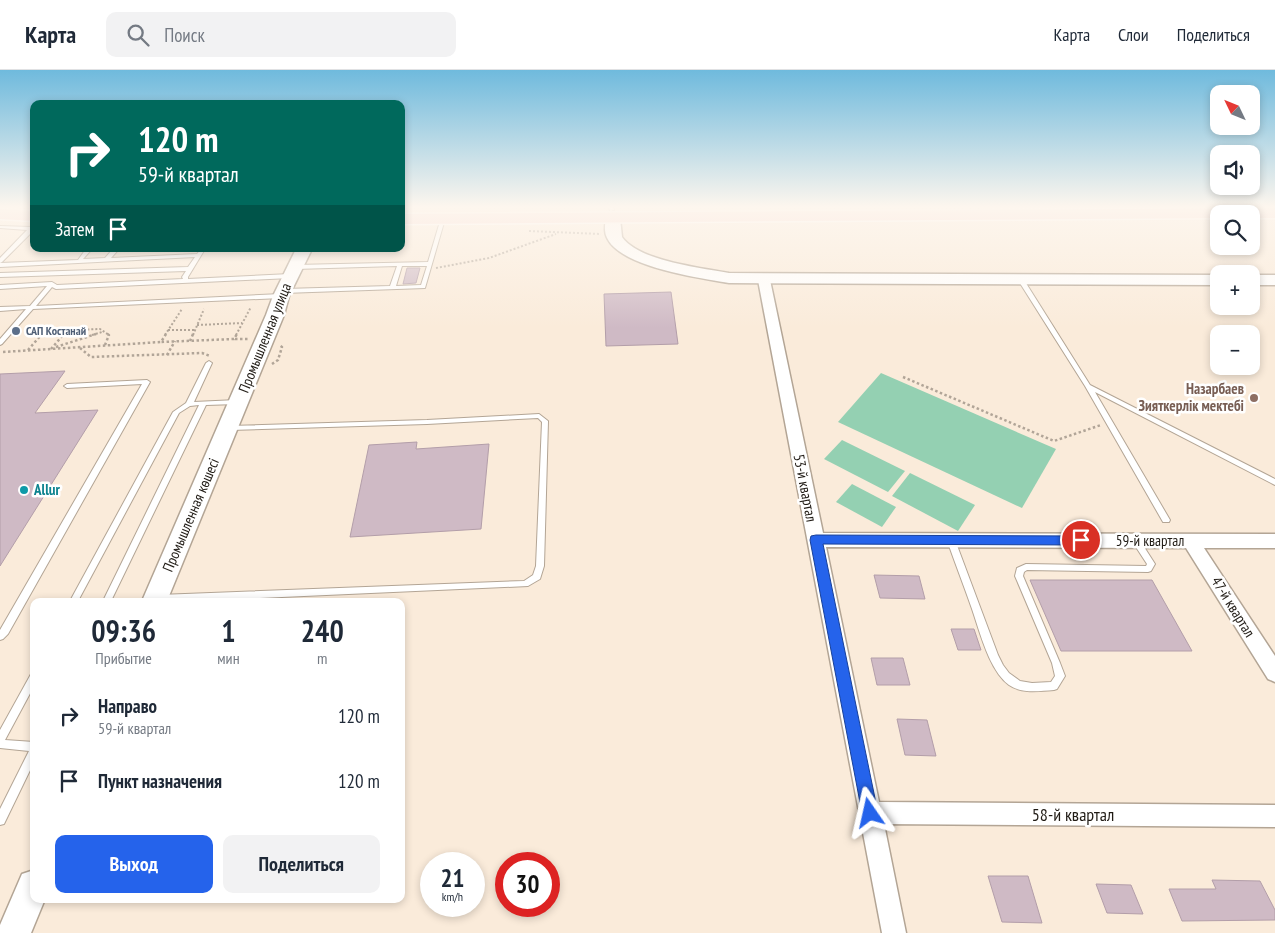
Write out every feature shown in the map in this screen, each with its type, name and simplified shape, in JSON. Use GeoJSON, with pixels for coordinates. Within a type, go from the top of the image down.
{"type":"FeatureCollection","features":[{"type":"Feature","properties":{"kind":"street"},"geometry":{"type":"LineString","coordinates":[[624,247],[637,254],[697,273],[729,278],[764,280],[1210,280]]}},
{"type":"Feature","properties":{"kind":"street","name":"Промышленная улица"},"geometry":{"type":"LineString","coordinates":[[228,428],[288,282],[303,252]]}},
{"type":"Feature","properties":{"kind":"street","name":"53-й квартал"},"geometry":{"type":"LineString","coordinates":[[764,280],[894,933]]}},
{"type":"Feature","properties":{"kind":"street"},"geometry":{"type":"LineString","coordinates":[[1260,280],[1275,280]]}},
{"type":"Feature","properties":{"kind":"street","name":"Промышленная көшесі"},"geometry":{"type":"LineString","coordinates":[[155,598],[228,428]]}},
{"type":"Feature","properties":{"kind":"street","name":"59-й квартал"},"geometry":{"type":"LineString","coordinates":[[816,540],[1275,541]]}},
{"type":"Feature","properties":{"kind":"street","name":"47-й квартал"},"geometry":{"type":"LineString","coordinates":[[1191,541],[1275,673]]}},
{"type":"Feature","properties":{"kind":"street","name":"58-й квартал"},"geometry":{"type":"LineString","coordinates":[[870,813],[1275,816]]}},
{"type":"Feature","properties":{"kind":"street"},"geometry":{"type":"LineString","coordinates":[[14,933],[30,895]]}},
{"type":"Feature","properties":{"kind":"lane"},"geometry":{"type":"LineString","coordinates":[[0,263],[14,247]]}},
{"type":"Feature","properties":{"kind":"lane"},"geometry":{"type":"LineString","coordinates":[[0,287],[52,284],[56,287],[186,281],[288,282],[423,287],[435,247]]}},
{"type":"Feature","properties":{"kind":"lane"},"geometry":{"type":"LineString","coordinates":[[80,260],[87,252]]}},
{"type":"Feature","properties":{"kind":"lane"},"geometry":{"type":"LineString","coordinates":[[107,258],[113,252]]}},
{"type":"Feature","properties":{"kind":"lane"},"geometry":{"type":"LineString","coordinates":[[186,281],[185,277],[201,252]]}},
{"type":"Feature","properties":{"kind":"lane"},"geometry":{"type":"LineString","coordinates":[[0,263],[199,255]]}},
{"type":"Feature","properties":{"kind":"lane"},"geometry":{"type":"LineString","coordinates":[[0,309],[288,282],[400,264],[429,267]]}},
{"type":"Feature","properties":{"kind":"lane"},"geometry":{"type":"LineString","coordinates":[[393,287],[400,264]]}},
{"type":"Feature","properties":{"kind":"lane"},"geometry":{"type":"LineString","coordinates":[[0,276],[190,269]]}},
{"type":"Feature","properties":{"kind":"lane"},"geometry":{"type":"LineString","coordinates":[[1021,280],[1088,386],[1166,520]]}},
{"type":"Feature","properties":{"kind":"lane"},"geometry":{"type":"LineString","coordinates":[[0,342],[34,307],[52,284]]}},
{"type":"Feature","properties":{"kind":"lane"},"geometry":{"type":"LineString","coordinates":[[189,404],[209,363]]}},
{"type":"Feature","properties":{"kind":"lane"},"geometry":{"type":"LineString","coordinates":[[0,636],[5,631],[147,382],[67,386]]}},
{"type":"Feature","properties":{"kind":"lane"},"geometry":{"type":"LineString","coordinates":[[1088,386],[1275,482]]}},
{"type":"Feature","properties":{"kind":"lane"},"geometry":{"type":"LineString","coordinates":[[76,598],[176,412],[189,404],[239,402]]}},
{"type":"Feature","properties":{"kind":"lane"},"geometry":{"type":"LineString","coordinates":[[108,598],[204,403]]}},
{"type":"Feature","properties":{"kind":"lane"},"geometry":{"type":"LineString","coordinates":[[200,598],[525,584],[537,577],[540,566],[545,421],[539,416],[427,422],[228,428]]}},
{"type":"Feature","properties":{"kind":"lane"},"geometry":{"type":"LineString","coordinates":[[951,540],[994,657],[1002,671],[1013,684],[1026,688],[1054,686],[1060,676],[1019,576],[1020,570],[1026,567],[1148,569],[1151,564],[1136,541]]}},
{"type":"Feature","properties":{"kind":"lane"},"geometry":{"type":"LineString","coordinates":[[30,684],[0,740],[2,744],[30,748]]}},
{"type":"Feature","properties":{"kind":"lane"},"geometry":{"type":"LineString","coordinates":[[0,820],[30,757]]}},
{"type":"Feature","properties":{"kind":"path"},"geometry":{"type":"LineString","coordinates":[[429,267],[490,258],[520,247]]}},
{"type":"Feature","properties":{"kind":"path"},"geometry":{"type":"LineString","coordinates":[[0,352],[234,339],[250,307]]}},
{"type":"Feature","properties":{"kind":"path"},"geometry":{"type":"LineString","coordinates":[[161,342],[181,310],[189,309]]}},
{"type":"Feature","properties":{"kind":"path"},"geometry":{"type":"LineString","coordinates":[[190,341],[204,309],[197,309]]}},
{"type":"Feature","properties":{"kind":"path"},"geometry":{"type":"LineString","coordinates":[[197,325],[242,323]]}},
{"type":"Feature","properties":{"kind":"path"},"geometry":{"type":"LineString","coordinates":[[28,350],[45,331],[100,329],[109,335],[105,345]]}},
{"type":"Feature","properties":{"kind":"path"},"geometry":{"type":"LineString","coordinates":[[51,349],[67,330]]}},
{"type":"Feature","properties":{"kind":"path"},"geometry":{"type":"LineString","coordinates":[[168,330],[195,330]]}},
{"type":"Feature","properties":{"kind":"path"},"geometry":{"type":"LineString","coordinates":[[51,349],[102,332]]}},
{"type":"Feature","properties":{"kind":"path"},"geometry":{"type":"LineString","coordinates":[[167,355],[175,341]]}},
{"type":"Feature","properties":{"kind":"path"},"geometry":{"type":"LineString","coordinates":[[79,347],[90,357],[202,353],[210,354],[209,363]]}},
{"type":"Feature","properties":{"kind":"path"},"geometry":{"type":"LineString","coordinates":[[903,377],[1054,441],[1109,422]]}},
{"type":"Feature","properties":{"kind":"green space"},"geometry":{"type":"Polygon","coordinates":[[[881,373],[1056,449],[1022,508],[838,422],[881,373]]]}},
{"type":"Feature","properties":{"kind":"green space"},"geometry":{"type":"Polygon","coordinates":[[[842,440],[905,471],[888,492],[824,459],[842,440]]]}},
{"type":"Feature","properties":{"kind":"green space"},"geometry":{"type":"Polygon","coordinates":[[[910,473],[975,505],[958,531],[892,496],[910,473]]]}},
{"type":"Feature","properties":{"kind":"green space"},"geometry":{"type":"Polygon","coordinates":[[[852,484],[896,507],[882,527],[836,502],[852,484]]]}},
{"type":"Feature","properties":{"kind":"building"},"geometry":{"type":"Polygon","coordinates":[[[407,268],[420,268],[416,283],[403,284],[407,268]]]}},
{"type":"Feature","properties":{"kind":"building"},"geometry":{"type":"Polygon","coordinates":[[[671,292],[678,344],[606,346],[604,294],[671,292]]]}},
{"type":"Feature","properties":{"kind":"building","name":"Allur"},"geometry":{"type":"Polygon","coordinates":[[[65,371],[35,413],[98,410],[0,566],[0,374],[65,371]]]}},
{"type":"Feature","properties":{"kind":"building"},"geometry":{"type":"Polygon","coordinates":[[[417,442],[416,449],[489,444],[481,529],[350,537],[369,445],[417,442]]]}},
{"type":"Feature","properties":{"kind":"building"},"geometry":{"type":"Polygon","coordinates":[[[874,575],[919,576],[925,599],[880,598],[874,575]]]}},
{"type":"Feature","properties":{"kind":"building"},"geometry":{"type":"Polygon","coordinates":[[[1030,580],[1152,580],[1192,651],[1061,651],[1030,580]]]}},
{"type":"Feature","properties":{"kind":"building"},"geometry":{"type":"Polygon","coordinates":[[[951,629],[974,629],[981,650],[958,650],[951,629]]]}},
{"type":"Feature","properties":{"kind":"building"},"geometry":{"type":"Polygon","coordinates":[[[871,658],[903,658],[910,685],[877,685],[871,658]]]}},
{"type":"Feature","properties":{"kind":"building"},"geometry":{"type":"Polygon","coordinates":[[[897,719],[927,720],[936,756],[905,755],[897,719]]]}},
{"type":"Feature","properties":{"kind":"building"},"geometry":{"type":"Polygon","coordinates":[[[988,876],[1028,876],[1042,923],[1002,922],[988,876]]]}},
{"type":"Feature","properties":{"kind":"building"},"geometry":{"type":"Polygon","coordinates":[[[1212,880],[1260,881],[1275,910],[1275,920],[1182,921],[1169,889],[1216,889],[1212,880]]]}},
{"type":"Feature","properties":{"kind":"building"},"geometry":{"type":"Polygon","coordinates":[[[1096,884],[1131,885],[1143,914],[1107,913],[1096,884]]]}},
{"type":"Feature","properties":{"kind":"place","name":"САП Костанай"},"geometry":{"type":"Point","coordinates":[16,331]}},
{"type":"Feature","properties":{"kind":"place","name":"Назарбаев Зияткерлік мектебі"},"geometry":{"type":"Point","coordinates":[1254,398]}},
{"type":"Feature","properties":{"kind":"place","name":"Allur"},"geometry":{"type":"Point","coordinates":[24,490]}},
{"type":"Feature","properties":{"kind":"route"},"geometry":{"type":"LineString","coordinates":[[870,813],[816,540],[1081,540]]}}]}
